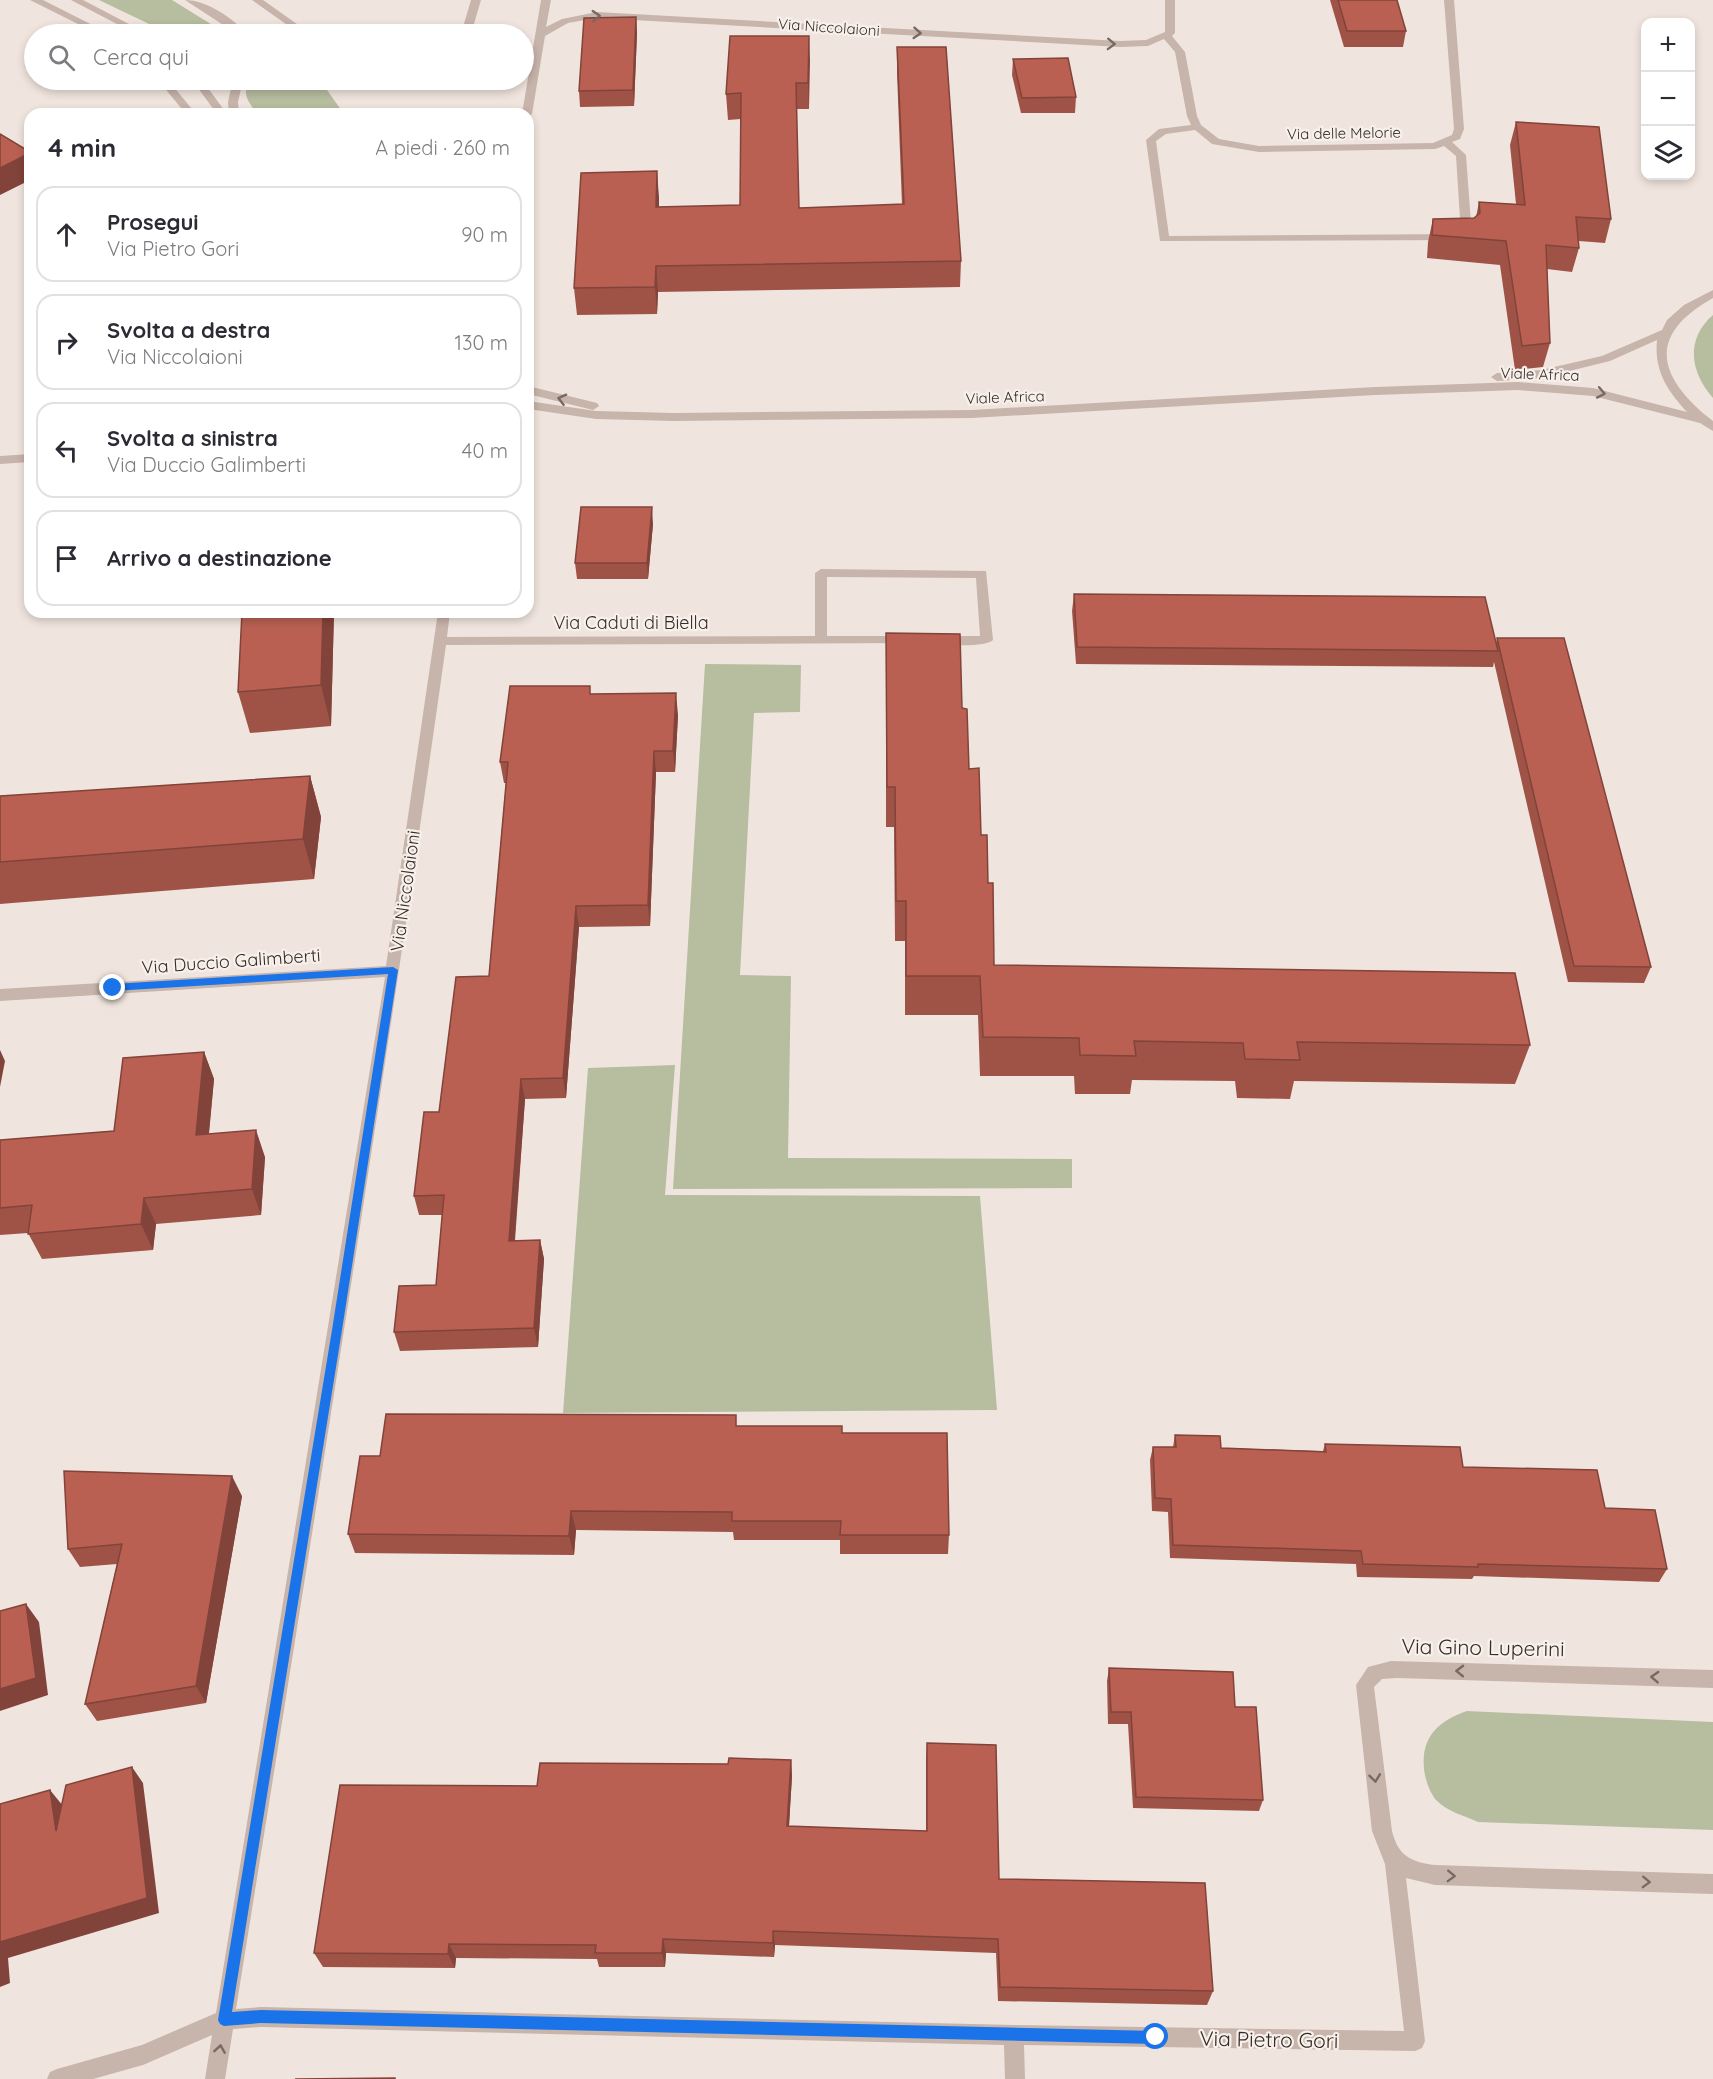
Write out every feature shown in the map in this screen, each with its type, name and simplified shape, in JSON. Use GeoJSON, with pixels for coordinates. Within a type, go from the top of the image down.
{"type":"FeatureCollection","features":[{"type":"Feature","properties":{"kind":"street"},"geometry":{"type":"LineString","coordinates":[[35,0],[84,24]]}},
{"type":"Feature","properties":{"kind":"street"},"geometry":{"type":"LineString","coordinates":[[76,0],[123,24]]}},
{"type":"Feature","properties":{"kind":"street"},"geometry":{"type":"LineString","coordinates":[[190,0],[230,24]]}},
{"type":"Feature","properties":{"kind":"street"},"geometry":{"type":"LineString","coordinates":[[257,0],[292,24]]}},
{"type":"Feature","properties":{"kind":"street"},"geometry":{"type":"LineString","coordinates":[[469,24],[476,0]]}},
{"type":"Feature","properties":{"kind":"street"},"geometry":{"type":"LineString","coordinates":[[534,74],[546,0]]}},
{"type":"Feature","properties":{"kind":"street"},"geometry":{"type":"LineString","coordinates":[[1170,2],[1170,33],[1166,36],[1173,41],[1180,52],[1192,116],[1197,128],[1163,131],[1151,140],[1164,239],[1467,237],[1461,156],[1447,143],[1456,137],[1459,129],[1449,0]]}},
{"type":"Feature","properties":{"kind":"street","name":"Via Niccolaioni"},"geometry":{"type":"LineString","coordinates":[[541,34],[565,21],[597,15],[1110,44],[1138,44],[1166,36]]}},
{"type":"Feature","properties":{"kind":"street"},"geometry":{"type":"LineString","coordinates":[[171,90],[186,108]]}},
{"type":"Feature","properties":{"kind":"street"},"geometry":{"type":"LineString","coordinates":[[204,90],[218,108]]}},
{"type":"Feature","properties":{"kind":"street"},"geometry":{"type":"LineString","coordinates":[[234,108],[236,90]]}},
{"type":"Feature","properties":{"kind":"street"},"geometry":{"type":"LineString","coordinates":[[528,108],[531,90]]}},
{"type":"Feature","properties":{"kind":"street","name":"Via delle Melorie"},"geometry":{"type":"LineString","coordinates":[[1197,128],[1215,142],[1251,149],[1422,147],[1447,143]]}},
{"type":"Feature","properties":{"kind":"street","name":"Viale Africa"},"geometry":{"type":"LineString","coordinates":[[1713,293],[1682,309],[1675,316],[1664,333],[1660,349],[1664,371],[1678,396],[1700,418],[1713,427]]}},
{"type":"Feature","properties":{"kind":"street","name":"Viale Africa"},"geometry":{"type":"LineString","coordinates":[[1375,391],[1541,374],[1606,359],[1664,333]]}},
{"type":"Feature","properties":{"kind":"street","name":"Viale Africa"},"geometry":{"type":"LineString","coordinates":[[534,406],[586,414],[637,416],[983,413],[1375,391],[1518,386],[1569,388],[1615,396],[1700,418]]}},
{"type":"Feature","properties":{"kind":"street","name":"Viale Africa"},"geometry":{"type":"LineString","coordinates":[[534,391],[637,416]]}},
{"type":"Feature","properties":{"kind":"street"},"geometry":{"type":"LineString","coordinates":[[0,460],[24,458]]}},
{"type":"Feature","properties":{"kind":"street","name":"Via Caduti di Biella"},"geometry":{"type":"LineString","coordinates":[[440,641],[987,640],[982,574],[821,573],[821,639]]}},
{"type":"Feature","properties":{"kind":"street","name":"Via Niccolaioni"},"geometry":{"type":"LineString","coordinates":[[215,2079],[337,1330],[393,970],[443,618]]}},
{"type":"Feature","properties":{"kind":"street","name":"Via Duccio Galimberti"},"geometry":{"type":"LineString","coordinates":[[0,995],[393,970]]}},
{"type":"Feature","properties":{"kind":"street","name":"Via Gino Luperini"},"geometry":{"type":"LineString","coordinates":[[1395,1863],[1385,1846],[1382,1831],[1366,1699],[1365,1685],[1370,1675],[1383,1670],[1397,1669],[1713,1679]]}},
{"type":"Feature","properties":{"kind":"street"},"geometry":{"type":"LineString","coordinates":[[1395,1863],[1412,1872],[1435,1875],[1713,1884]]}},
{"type":"Feature","properties":{"kind":"street","name":"Via Pietro Gori"},"geometry":{"type":"LineString","coordinates":[[57,2079],[143,2055],[224,2020],[261,2017],[1415,2042],[1395,1863]]}},
{"type":"Feature","properties":{"kind":"street"},"geometry":{"type":"LineString","coordinates":[[1014,2035],[1015,2079]]}},
{"type":"Feature","properties":{"kind":"green space"},"geometry":{"type":"Polygon","coordinates":[[[99,0],[172,0],[211,24],[149,24],[99,0]]]}},
{"type":"Feature","properties":{"kind":"green space"},"geometry":{"type":"Polygon","coordinates":[[[246,90],[327,90],[340,108],[253,108],[246,90]]]}},
{"type":"Feature","properties":{"kind":"green space"},"geometry":{"type":"Polygon","coordinates":[[[1713,315],[1713,398],[1699,377],[1694,356],[1698,334],[1713,315]]]}},
{"type":"Feature","properties":{"kind":"green space"},"geometry":{"type":"Polygon","coordinates":[[[705,664],[801,665],[800,712],[754,713],[740,975],[791,976],[788,1158],[1072,1159],[1072,1188],[673,1189],[705,664]]]}},
{"type":"Feature","properties":{"kind":"green space"},"geometry":{"type":"Polygon","coordinates":[[[675,1065],[665,1195],[980,1196],[997,1410],[563,1413],[588,1068],[675,1065]]]}},
{"type":"Feature","properties":{"kind":"green space"},"geometry":{"type":"Polygon","coordinates":[[[1467,1711],[1713,1722],[1713,1830],[1478,1822],[1450,1810],[1436,1800],[1428,1786],[1424,1769],[1425,1748],[1440,1725],[1467,1711]]]}},
{"type":"Feature","properties":{"kind":"building"},"geometry":{"type":"Polygon","coordinates":[[[1338,0],[1397,0],[1406,31],[1347,31],[1338,0]]]}},
{"type":"Feature","properties":{"kind":"building"},"geometry":{"type":"Polygon","coordinates":[[[636,17],[633,90],[579,91],[584,18],[636,17]]]}},
{"type":"Feature","properties":{"kind":"building"},"geometry":{"type":"Polygon","coordinates":[[[730,36],[809,36],[808,83],[796,83],[799,208],[904,204],[897,47],[946,47],[961,261],[656,266],[655,287],[574,288],[581,173],[657,171],[656,207],[740,205],[741,93],[726,94],[730,36]]]}},
{"type":"Feature","properties":{"kind":"building"},"geometry":{"type":"Polygon","coordinates":[[[1068,58],[1076,97],[1022,98],[1013,59],[1068,58]]]}},
{"type":"Feature","properties":{"kind":"building"},"geometry":{"type":"Polygon","coordinates":[[[1516,122],[1599,127],[1611,219],[1576,217],[1579,248],[1546,245],[1550,343],[1522,346],[1506,241],[1432,235],[1433,219],[1474,218],[1480,213],[1479,202],[1525,205],[1516,122]]]}},
{"type":"Feature","properties":{"kind":"building"},"geometry":{"type":"Polygon","coordinates":[[[0,134],[24,148],[24,156],[0,168],[0,134]]]}},
{"type":"Feature","properties":{"kind":"building"},"geometry":{"type":"Polygon","coordinates":[[[581,507],[652,507],[647,563],[575,563],[581,507]]]}},
{"type":"Feature","properties":{"kind":"building"},"geometry":{"type":"Polygon","coordinates":[[[1074,594],[1485,597],[1498,651],[1077,647],[1074,594]]]}},
{"type":"Feature","properties":{"kind":"building"},"geometry":{"type":"Polygon","coordinates":[[[242,618],[323,618],[321,685],[238,692],[242,618]]]}},
{"type":"Feature","properties":{"kind":"building"},"geometry":{"type":"Polygon","coordinates":[[[886,633],[960,634],[962,708],[967,709],[969,769],[979,768],[981,835],[987,835],[988,883],[993,883],[994,965],[1515,973],[1530,1045],[1297,1042],[1300,1060],[1245,1059],[1243,1043],[1134,1041],[1136,1056],[1080,1055],[1079,1038],[983,1037],[980,976],[906,976],[906,901],[896,901],[895,787],[887,787],[886,633]]]}},
{"type":"Feature","properties":{"kind":"building"},"geometry":{"type":"Polygon","coordinates":[[[1497,638],[1564,638],[1651,967],[1574,966],[1497,638]]]}},
{"type":"Feature","properties":{"kind":"building"},"geometry":{"type":"Polygon","coordinates":[[[510,686],[590,686],[590,694],[676,693],[673,751],[654,751],[648,905],[576,906],[563,1078],[521,1079],[509,1241],[540,1240],[534,1328],[394,1332],[399,1286],[436,1285],[444,1195],[414,1196],[424,1112],[439,1112],[456,977],[489,976],[508,762],[500,762],[510,686]]]}},
{"type":"Feature","properties":{"kind":"building"},"geometry":{"type":"Polygon","coordinates":[[[310,776],[303,839],[0,862],[0,796],[310,776]]]}},
{"type":"Feature","properties":{"kind":"building"},"geometry":{"type":"Polygon","coordinates":[[[204,1052],[196,1135],[256,1130],[252,1189],[144,1198],[141,1224],[28,1234],[32,1205],[0,1208],[0,1140],[114,1131],[123,1058],[204,1052]]]}},
{"type":"Feature","properties":{"kind":"building"},"geometry":{"type":"Polygon","coordinates":[[[386,1414],[736,1415],[736,1426],[842,1426],[842,1433],[947,1433],[949,1535],[840,1535],[841,1521],[732,1521],[732,1512],[571,1511],[569,1536],[348,1534],[360,1456],[380,1456],[386,1414]]]}},
{"type":"Feature","properties":{"kind":"building"},"geometry":{"type":"Polygon","coordinates":[[[1175,1435],[1220,1436],[1221,1448],[1326,1452],[1325,1444],[1460,1447],[1463,1467],[1597,1470],[1605,1508],[1655,1510],[1667,1569],[1478,1564],[1478,1567],[1363,1564],[1361,1551],[1173,1545],[1171,1499],[1155,1498],[1153,1447],[1176,1447],[1175,1435]]]}},
{"type":"Feature","properties":{"kind":"building"},"geometry":{"type":"Polygon","coordinates":[[[64,1471],[232,1476],[196,1686],[85,1704],[122,1544],[68,1549],[64,1471]]]}},
{"type":"Feature","properties":{"kind":"building"},"geometry":{"type":"Polygon","coordinates":[[[26,1604],[36,1678],[0,1689],[0,1611],[26,1604]]]}},
{"type":"Feature","properties":{"kind":"building"},"geometry":{"type":"Polygon","coordinates":[[[1109,1668],[1233,1672],[1235,1707],[1256,1707],[1263,1800],[1136,1797],[1131,1712],[1111,1712],[1109,1668]]]}},
{"type":"Feature","properties":{"kind":"building"},"geometry":{"type":"Polygon","coordinates":[[[927,1743],[996,1745],[999,1879],[1205,1883],[1213,1991],[1000,1987],[998,1939],[773,1931],[773,1943],[663,1939],[662,1953],[595,1953],[596,1945],[449,1944],[448,1954],[314,1953],[340,1785],[537,1786],[540,1763],[728,1764],[729,1758],[791,1760],[787,1826],[927,1831],[927,1743]]]}},
{"type":"Feature","properties":{"kind":"building"},"geometry":{"type":"Polygon","coordinates":[[[132,1767],[147,1898],[0,1942],[0,1804],[50,1790],[56,1831],[66,1785],[132,1767]]]}},
{"type":"Feature","properties":{"kind":"building"},"geometry":{"type":"Polygon","coordinates":[[[395,2078],[395,2079],[295,2079],[395,2078]]]}},
{"type":"Feature","properties":{"kind":"route"},"geometry":{"type":"LineString","coordinates":[[113,988],[393,970],[337,1330],[224,2020],[261,2017],[1156,2037]]}}]}
